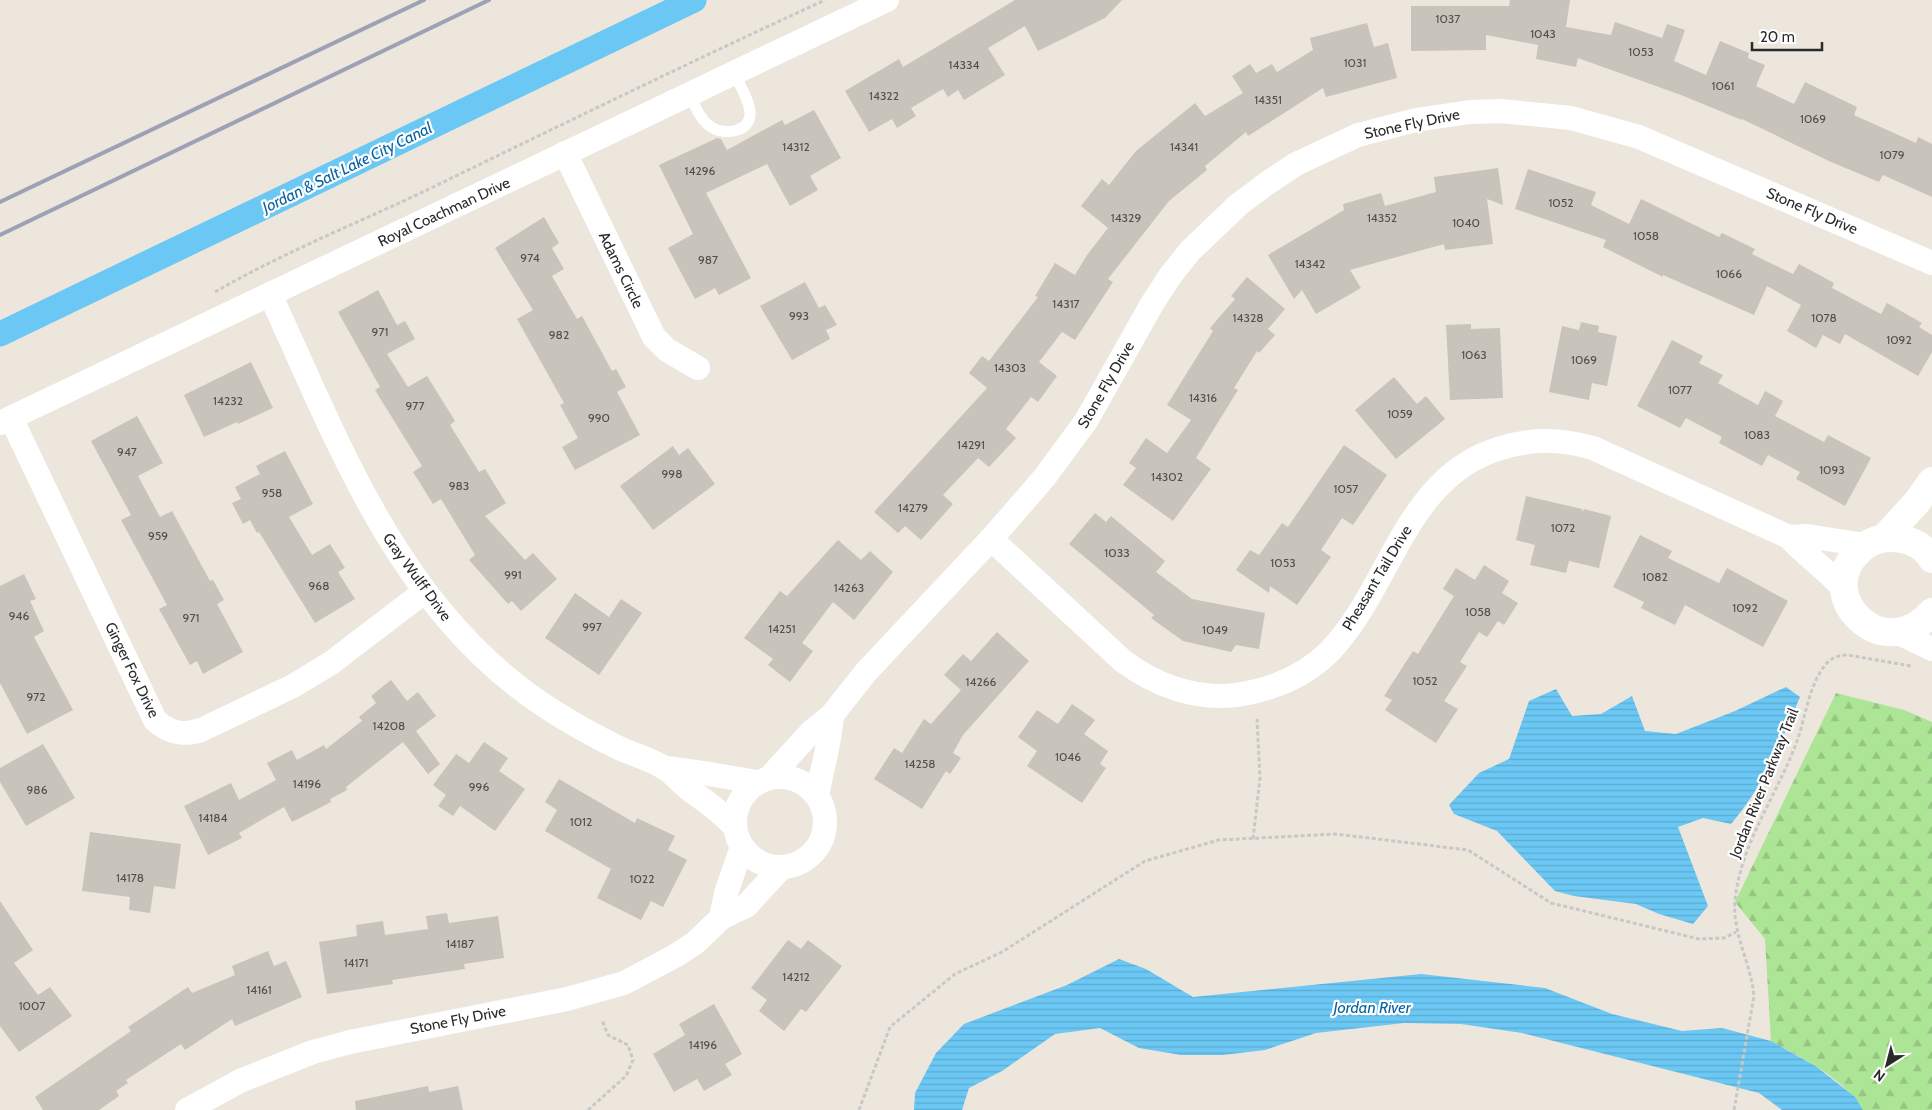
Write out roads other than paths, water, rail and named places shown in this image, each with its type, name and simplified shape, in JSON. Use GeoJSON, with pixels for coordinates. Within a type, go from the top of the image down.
{"type":"FeatureCollection","features":[{"type":"Feature","properties":{"kind":"street","name":"Royal Coachman Drive"},"geometry":{"type":"LineString","coordinates":[[6,420],[887,0]]}},
{"type":"Feature","properties":{"kind":"street","name":"Stone Fly Drive"},"geometry":{"type":"LineString","coordinates":[[763,780],[832,715],[866,672],[991,539],[1066,450],[1104,392],[1152,304],[1170,276],[1190,251],[1238,205],[1266,184],[1296,164],[1358,135],[1416,120],[1470,112],[1518,112],[1571,118],[1639,137],[1932,263]]}},
{"type":"Feature","properties":{"kind":"street","name":"Adams Circle"},"geometry":{"type":"LineString","coordinates":[[566,154],[654,337],[667,350],[698,368]]}},
{"type":"Feature","properties":{"kind":"street","name":"Gray Wulff Drive"},"geometry":{"type":"LineString","coordinates":[[270,294],[365,497],[385,533],[424,592],[469,644],[533,698],[579,728],[665,768],[695,794],[713,805],[738,837]]}},
{"type":"Feature","properties":{"kind":"street","name":"Ginger Fox Drive"},"geometry":{"type":"LineString","coordinates":[[6,420],[155,720],[168,730],[184,734],[201,730],[292,686],[350,650],[424,592]]}},
{"type":"Feature","properties":{"kind":"street","name":"Pheasant Tail Drive"},"geometry":{"type":"LineString","coordinates":[[991,539],[1123,661],[1141,675],[1183,691],[1228,696],[1266,689],[1292,679],[1329,651],[1356,617],[1429,495],[1449,476],[1474,458],[1516,443],[1536,440],[1557,441],[1593,448],[1789,538],[1822,566],[1844,589]]}},
{"type":"Feature","properties":{"kind":"street"},"geometry":{"type":"LineString","coordinates":[[1932,481],[1917,502],[1849,564],[1844,589],[1847,601],[1862,622],[1886,633],[1899,633],[1912,629],[1924,621],[1932,612]]}},
{"type":"Feature","properties":{"kind":"street","name":"Pheasant Tail Drive"},"geometry":{"type":"LineString","coordinates":[[1789,538],[1807,536],[1874,542]]}},
{"type":"Feature","properties":{"kind":"street"},"geometry":{"type":"LineString","coordinates":[[1874,542],[1900,538],[1915,543],[1928,553],[1932,559]]}},
{"type":"Feature","properties":{"kind":"street"},"geometry":{"type":"LineString","coordinates":[[1899,633],[1932,649]]}},
{"type":"Feature","properties":{"kind":"street"},"geometry":{"type":"LineString","coordinates":[[817,796],[823,763],[830,742],[832,715]]}},
{"type":"Feature","properties":{"kind":"street","name":"Gray Wulff Drive"},"geometry":{"type":"LineString","coordinates":[[665,768],[703,771],[725,778],[763,780]]}},
{"type":"Feature","properties":{"kind":"street"},"geometry":{"type":"LineString","coordinates":[[721,918],[738,837],[737,806],[748,789],[763,780],[783,776],[796,779],[808,786],[817,796],[823,808],[825,822],[823,835],[817,848],[808,857],[796,864],[782,867],[760,862],[738,837]]}},
{"type":"Feature","properties":{"kind":"street","name":"Stone Fly Drive"},"geometry":{"type":"LineString","coordinates":[[188,1110],[240,1081],[313,1052],[350,1042],[567,999],[624,983],[682,952],[721,918],[746,906],[782,867]]}},
{"type":"Feature","properties":{"kind":"lane"},"geometry":{"type":"LineString","coordinates":[[689,94],[702,118],[712,128],[727,132],[742,129],[749,122],[750,112],[734,73]]}},
{"type":"Feature","properties":{"kind":"water"},"geometry":{"type":"Polygon","coordinates":[[[1786,687],[1800,697],[1771,763],[1743,809],[1731,824],[1703,818],[1678,827],[1708,906],[1693,924],[1659,914],[1636,904],[1574,896],[1555,891],[1497,831],[1454,814],[1449,805],[1479,773],[1509,759],[1529,701],[1556,689],[1572,716],[1601,714],[1632,696],[1645,731],[1676,734],[1735,711],[1786,687]]]}},
{"type":"Feature","properties":{"kind":"water","name":"Jordan River"},"geometry":{"type":"Polygon","coordinates":[[[1119,959],[1146,969],[1193,997],[1421,974],[1545,988],[1612,1014],[1682,1031],[1722,1028],[1771,1041],[1817,1067],[1855,1097],[1863,1110],[1782,1110],[1759,1093],[1522,1033],[1461,1024],[1404,1023],[1316,1033],[1265,1050],[1223,1055],[1181,1055],[1139,1048],[1100,1028],[1055,1034],[1002,1071],[969,1088],[962,1110],[914,1110],[915,1093],[936,1053],[964,1024],[1067,985],[1119,959]]]}},
{"type":"Feature","properties":{"kind":"waterway","name":"Jordan & Salt Lake City Canal"},"geometry":{"type":"LineString","coordinates":[[0,334],[694,0]]}},
{"type":"Feature","properties":{"kind":"railway"},"geometry":{"type":"LineString","coordinates":[[0,202],[424,0]]}},
{"type":"Feature","properties":{"kind":"railway"},"geometry":{"type":"LineString","coordinates":[[0,235],[489,0]]}}]}
